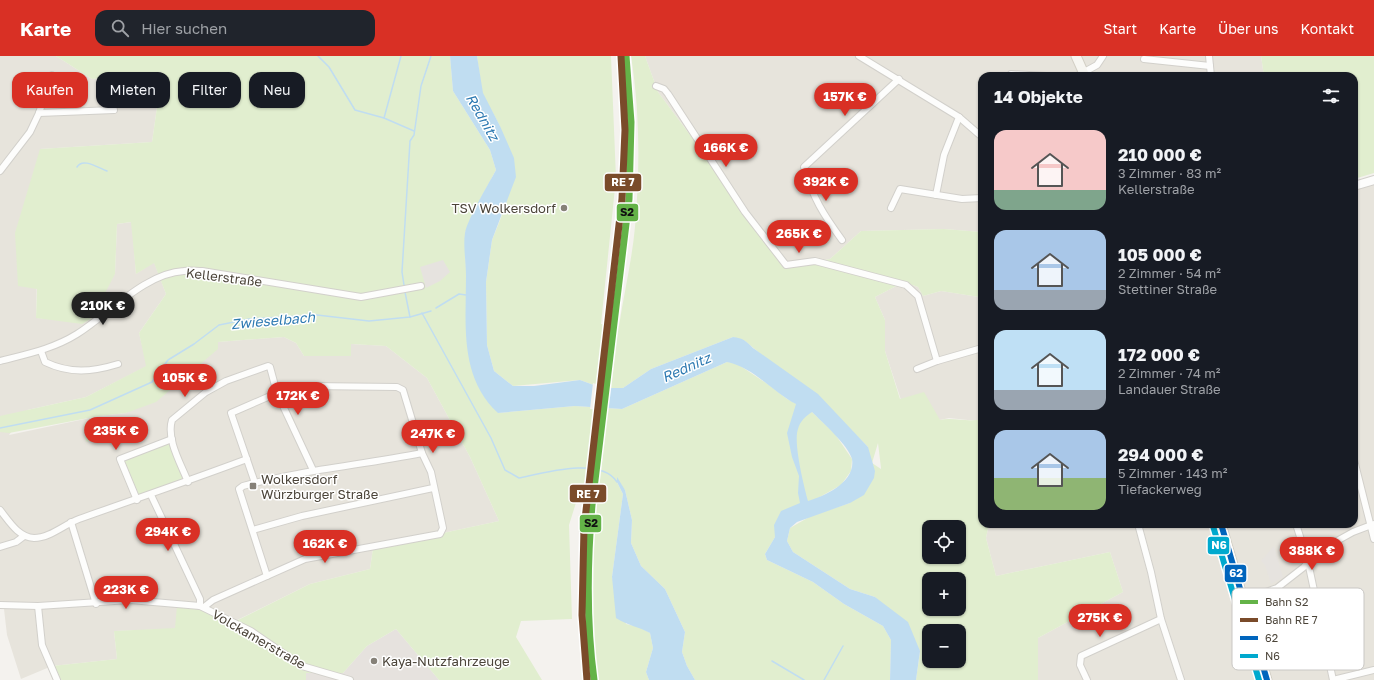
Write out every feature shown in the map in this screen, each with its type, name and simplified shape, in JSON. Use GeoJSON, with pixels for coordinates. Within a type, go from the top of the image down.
{"type":"FeatureCollection","features":[{"type":"Feature","properties":{"kind":"main road"},"geometry":{"type":"LineString","coordinates":[[1076,56],[1081,72]]}},
{"type":"Feature","properties":{"kind":"main road"},"geometry":{"type":"LineString","coordinates":[[1222,528],[1240,588]]}},
{"type":"Feature","properties":{"kind":"main road"},"geometry":{"type":"LineString","coordinates":[[1264,670],[1267,680]]}},
{"type":"Feature","properties":{"kind":"street"},"geometry":{"type":"LineString","coordinates":[[859,56],[959,117],[978,134]]}},
{"type":"Feature","properties":{"kind":"street"},"geometry":{"type":"LineString","coordinates":[[1086,72],[1097,65],[1103,56]]}},
{"type":"Feature","properties":{"kind":"street"},"geometry":{"type":"LineString","coordinates":[[1209,56],[1211,72]]}},
{"type":"Feature","properties":{"kind":"street"},"geometry":{"type":"LineString","coordinates":[[1144,59],[1210,66]]}},
{"type":"Feature","properties":{"kind":"street"},"geometry":{"type":"LineString","coordinates":[[842,240],[821,211],[812,192],[804,167],[899,80]]}},
{"type":"Feature","properties":{"kind":"street"},"geometry":{"type":"LineString","coordinates":[[656,86],[664,89],[668,94],[745,212],[786,264],[815,261],[906,285],[918,296],[937,361]]}},
{"type":"Feature","properties":{"kind":"street"},"geometry":{"type":"LineString","coordinates":[[0,171],[30,132],[41,108]]}},
{"type":"Feature","properties":{"kind":"street"},"geometry":{"type":"LineString","coordinates":[[39,113],[114,110]]}},
{"type":"Feature","properties":{"kind":"street"},"geometry":{"type":"LineString","coordinates":[[936,195],[944,156],[959,117]]}},
{"type":"Feature","properties":{"kind":"street"},"geometry":{"type":"LineString","coordinates":[[1358,185],[1374,180]]}},
{"type":"Feature","properties":{"kind":"street"},"geometry":{"type":"LineString","coordinates":[[891,208],[900,189],[962,199],[978,198]]}},
{"type":"Feature","properties":{"kind":"street","name":"Kellerstraße"},"geometry":{"type":"LineString","coordinates":[[0,361],[41,351],[77,334],[142,286],[182,270],[202,271],[361,296],[421,286]]}},
{"type":"Feature","properties":{"kind":"street"},"geometry":{"type":"LineString","coordinates":[[917,369],[937,361],[978,349]]}},
{"type":"Feature","properties":{"kind":"street"},"geometry":{"type":"LineString","coordinates":[[41,351],[45,362],[60,369],[83,371],[101,369],[118,364]]}},
{"type":"Feature","properties":{"kind":"street"},"geometry":{"type":"LineString","coordinates":[[188,482],[172,439],[170,426],[172,420],[206,392],[226,381],[268,366],[270,367],[277,393],[313,470]]}},
{"type":"Feature","properties":{"kind":"street"},"geometry":{"type":"LineString","coordinates":[[151,495],[202,606],[212,600],[305,559],[440,534],[442,532],[443,528],[433,488],[431,472],[422,453],[402,390],[397,387],[310,386],[277,393],[231,413],[255,483]]}},
{"type":"Feature","properties":{"kind":"street"},"geometry":{"type":"LineString","coordinates":[[137,500],[120,459],[172,439]]}},
{"type":"Feature","properties":{"kind":"street"},"geometry":{"type":"LineString","coordinates":[[267,576],[239,489],[255,483],[313,470],[379,461],[422,453]]}},
{"type":"Feature","properties":{"kind":"street"},"geometry":{"type":"LineString","coordinates":[[0,510],[16,530],[24,536],[35,538],[46,536],[71,522],[188,482],[246,459]]}},
{"type":"Feature","properties":{"kind":"street"},"geometry":{"type":"LineString","coordinates":[[1358,474],[1372,525],[1374,539]]}},
{"type":"Feature","properties":{"kind":"street"},"geometry":{"type":"LineString","coordinates":[[253,530],[309,514],[433,488]]}},
{"type":"Feature","properties":{"kind":"street"},"geometry":{"type":"LineString","coordinates":[[71,522],[96,604]]}},
{"type":"Feature","properties":{"kind":"street"},"geometry":{"type":"LineString","coordinates":[[1277,588],[1318,552],[1353,532],[1372,525]]}},
{"type":"Feature","properties":{"kind":"street"},"geometry":{"type":"LineString","coordinates":[[1139,528],[1151,572],[1161,619],[1181,680]]}},
{"type":"Feature","properties":{"kind":"street"},"geometry":{"type":"LineString","coordinates":[[1297,528],[1308,562],[1314,588]]}},
{"type":"Feature","properties":{"kind":"street"},"geometry":{"type":"LineString","coordinates":[[0,547],[16,542],[24,536]]}},
{"type":"Feature","properties":{"kind":"street","name":"Volckamerstraße"},"geometry":{"type":"LineString","coordinates":[[0,605],[38,606],[151,601],[202,606],[251,631],[302,666],[350,680]]}},
{"type":"Feature","properties":{"kind":"street"},"geometry":{"type":"LineString","coordinates":[[38,606],[42,645],[57,680]]}},
{"type":"Feature","properties":{"kind":"street"},"geometry":{"type":"LineString","coordinates":[[1087,680],[1080,665],[1081,656],[1161,619]]}},
{"type":"Feature","properties":{"kind":"street"},"geometry":{"type":"LineString","coordinates":[[1331,670],[1333,680],[1374,670]]}},
{"type":"Feature","properties":{"kind":"shaded area"},"geometry":{"type":"Polygon","coordinates":[[[0,56],[56,56],[81,72],[12,72],[12,108],[88,108],[88,76],[92,79],[96,79],[96,108],[157,108],[152,142],[40,149],[36,318],[55,319],[115,274],[117,224],[132,222],[136,274],[154,262],[166,294],[139,333],[147,366],[86,397],[27,410],[9,435],[99,416],[126,413],[218,342],[284,337],[296,343],[304,356],[351,356],[351,344],[386,346],[427,378],[470,457],[499,521],[373,548],[370,569],[310,584],[227,625],[201,610],[175,629],[114,631],[117,659],[52,666],[21,679],[7,635],[4,609],[0,609],[0,56]]]}},
{"type":"Feature","properties":{"kind":"shaded area"},"geometry":{"type":"Polygon","coordinates":[[[645,56],[1261,56],[1263,72],[978,72],[978,232],[944,229],[861,231],[830,259],[783,267],[744,214],[705,155],[658,92],[645,56]]]}},
{"type":"Feature","properties":{"kind":"shaded area"},"geometry":{"type":"Polygon","coordinates":[[[1374,183],[1374,680],[1038,680],[1038,638],[1123,592],[1110,552],[996,576],[986,538],[988,528],[1358,528],[1358,188],[1374,183]]]}},
{"type":"Feature","properties":{"kind":"shaded area"},"geometry":{"type":"Polygon","coordinates":[[[443,260],[450,272],[440,281],[426,288],[420,267],[443,260]]]}},
{"type":"Feature","properties":{"kind":"shaded area"},"geometry":{"type":"Polygon","coordinates":[[[904,282],[918,287],[923,296],[941,291],[978,297],[978,421],[949,418],[940,420],[901,400],[885,351],[885,320],[875,297],[904,282]]]}},
{"type":"Feature","properties":{"kind":"shaded area"},"geometry":{"type":"Polygon","coordinates":[[[1329,528],[1347,528],[1331,534],[1329,528]]]}},
{"type":"Feature","properties":{"kind":"shaded area"},"geometry":{"type":"Polygon","coordinates":[[[1274,546],[1283,577],[1271,584],[1265,565],[1261,561],[1274,546]]]}},
{"type":"Feature","properties":{"kind":"shaded area"},"geometry":{"type":"Polygon","coordinates":[[[396,629],[439,680],[306,680],[305,673],[343,673],[367,646],[396,629]]]}},
{"type":"Feature","properties":{"kind":"green space"},"geometry":{"type":"Polygon","coordinates":[[[56,56],[450,56],[453,91],[490,150],[496,170],[465,233],[466,269],[498,413],[575,406],[622,409],[727,362],[736,363],[787,399],[811,411],[835,434],[852,459],[851,471],[841,485],[818,498],[775,537],[765,554],[767,560],[813,582],[844,604],[883,626],[891,640],[890,680],[695,680],[687,666],[682,652],[685,632],[665,589],[641,566],[631,543],[632,520],[625,490],[617,482],[623,494],[612,577],[626,624],[639,627],[650,633],[653,648],[646,672],[649,680],[599,680],[595,665],[590,601],[596,496],[579,493],[569,525],[572,619],[521,621],[516,637],[542,680],[439,680],[396,629],[367,646],[343,673],[306,673],[306,680],[58,680],[52,666],[117,659],[114,631],[175,628],[177,606],[201,610],[228,625],[310,584],[370,569],[373,548],[499,521],[470,457],[427,378],[386,346],[351,344],[351,356],[304,356],[296,343],[284,337],[218,342],[218,349],[156,402],[126,413],[99,416],[9,433],[0,432],[0,416],[86,397],[146,366],[139,333],[166,294],[154,263],[136,274],[131,222],[117,224],[115,274],[92,318],[82,324],[36,318],[37,289],[18,286],[15,233],[40,149],[152,142],[157,108],[170,108],[170,72],[96,72],[96,79],[92,79],[88,76],[88,72],[81,72],[56,56]]]}},
{"type":"Feature","properties":{"kind":"green space"},"geometry":{"type":"Polygon","coordinates":[[[477,56],[611,56],[616,178],[601,324],[619,326],[634,239],[638,184],[638,120],[631,56],[645,56],[658,92],[705,155],[744,214],[783,267],[830,259],[861,231],[944,229],[978,232],[978,297],[941,291],[923,296],[918,287],[904,282],[875,297],[885,320],[885,351],[900,399],[924,392],[940,420],[978,420],[978,528],[988,528],[986,538],[996,576],[1110,552],[1123,592],[1038,638],[1038,680],[916,680],[920,651],[875,597],[850,589],[793,552],[787,541],[790,528],[811,516],[850,503],[868,447],[844,423],[745,341],[733,337],[651,369],[623,388],[602,388],[580,380],[513,386],[494,371],[487,345],[486,282],[492,240],[506,205],[500,126],[482,93],[477,56]],[[878,443],[872,463],[881,469],[878,443]]]}},
{"type":"Feature","properties":{"kind":"green space"},"geometry":{"type":"Polygon","coordinates":[[[1261,56],[1374,56],[1374,173],[1358,178],[1358,72],[1263,72],[1261,56]]]}},
{"type":"Feature","properties":{"kind":"green space"},"geometry":{"type":"Polygon","coordinates":[[[100,421],[106,435],[86,442],[84,424],[100,421]]]}},
{"type":"Feature","properties":{"kind":"green space"},"geometry":{"type":"Polygon","coordinates":[[[170,441],[185,481],[137,498],[123,459],[170,441]]]}},
{"type":"Feature","properties":{"kind":"water","name":"Rednitz"},"geometry":{"type":"Polygon","coordinates":[[[450,56],[477,56],[483,93],[514,158],[516,177],[492,240],[486,282],[487,345],[494,371],[513,386],[534,386],[580,380],[602,388],[623,388],[651,369],[733,337],[744,340],[818,394],[868,447],[875,471],[874,478],[864,495],[850,503],[797,522],[790,528],[787,541],[793,552],[850,589],[875,597],[908,622],[920,651],[916,680],[890,680],[891,640],[883,626],[844,604],[813,582],[767,560],[765,554],[775,537],[774,525],[781,511],[800,503],[798,493],[799,476],[792,457],[787,433],[796,404],[754,374],[746,369],[727,362],[622,409],[575,406],[498,413],[485,399],[477,383],[467,349],[464,238],[470,219],[496,170],[490,150],[453,91],[450,56]],[[812,412],[802,421],[797,435],[800,464],[808,501],[823,496],[838,487],[849,475],[852,467],[852,459],[846,448],[835,434],[812,412]]]}},
{"type":"Feature","properties":{"kind":"water"},"geometry":{"type":"Polygon","coordinates":[[[617,477],[625,490],[632,520],[631,543],[641,566],[665,589],[685,632],[682,652],[687,666],[695,680],[649,680],[646,672],[653,648],[650,633],[616,618],[612,577],[623,494],[617,482],[617,477]]]}},
{"type":"Feature","properties":{"kind":"pier"},"geometry":{"type":"Polygon","coordinates":[[[593,383],[602,386],[610,386],[607,410],[590,409],[593,383]]]}},
{"type":"Feature","properties":{"kind":"waterway"},"geometry":{"type":"LineString","coordinates":[[318,56],[329,67],[355,110],[384,118],[414,131]]}},
{"type":"Feature","properties":{"kind":"waterway"},"geometry":{"type":"LineString","coordinates":[[384,118],[401,56]]}},
{"type":"Feature","properties":{"kind":"waterway"},"geometry":{"type":"LineString","coordinates":[[404,285],[402,272],[410,141],[414,135],[421,86],[431,56]]}},
{"type":"Feature","properties":{"kind":"waterway"},"geometry":{"type":"LineString","coordinates":[[77,167],[80,164],[87,163],[107,171]]}},
{"type":"Feature","properties":{"kind":"waterway"},"geometry":{"type":"LineString","coordinates":[[405,292],[410,317]]}},
{"type":"Feature","properties":{"kind":"waterway"},"geometry":{"type":"LineString","coordinates":[[436,308],[459,294],[466,295]]}},
{"type":"Feature","properties":{"kind":"waterway","name":"Zwieselbach"},"geometry":{"type":"LineString","coordinates":[[0,428],[90,410],[152,382],[168,360],[194,344],[219,325],[249,319],[317,315],[369,321],[410,317],[431,311]]}},
{"type":"Feature","properties":{"kind":"waterway"},"geometry":{"type":"LineString","coordinates":[[422,313],[491,438],[505,470],[519,478],[556,470],[585,468],[598,470],[609,474],[617,482]]}},
{"type":"Feature","properties":{"kind":"waterway"},"geometry":{"type":"LineString","coordinates":[[824,680],[843,646]]}},
{"type":"Feature","properties":{"kind":"waterway"},"geometry":{"type":"LineString","coordinates":[[772,661],[804,680]]}},
{"type":"Feature","properties":{"kind":"rail line","name":"S2"},"geometry":{"type":"LineString","coordinates":[[594,680],[591,658],[588,592],[589,549],[592,505],[629,199],[631,122],[626,56]]}},
{"type":"Feature","properties":{"kind":"transit line"},"geometry":{"type":"LineString","coordinates":[[587,680],[582,615],[584,528],[622,199],[625,130],[621,56]]}},
{"type":"Feature","properties":{"kind":"transit line","name":"N6"},"geometry":{"type":"LineString","coordinates":[[1214,528],[1232,590]]}},
{"type":"Feature","properties":{"kind":"transit line","name":"62"},"geometry":{"type":"LineString","coordinates":[[1222,528],[1240,588]]}},
{"type":"Feature","properties":{"kind":"transit line","name":"N6"},"geometry":{"type":"LineString","coordinates":[[1256,670],[1259,680]]}},
{"type":"Feature","properties":{"kind":"transit line","name":"62"},"geometry":{"type":"LineString","coordinates":[[1264,670],[1267,680]]}},
{"type":"Feature","properties":{"kind":"place","name":"TSV Wolkersdorf"},"geometry":{"type":"Point","coordinates":[564,208]}},
{"type":"Feature","properties":{"kind":"place","name":"Wolkersdorf Würzburger Straße"},"geometry":{"type":"Point","coordinates":[253,486]}},
{"type":"Feature","properties":{"kind":"place","name":"Kaya-Nutzfahrzeuge"},"geometry":{"type":"Point","coordinates":[374,661]}}]}
